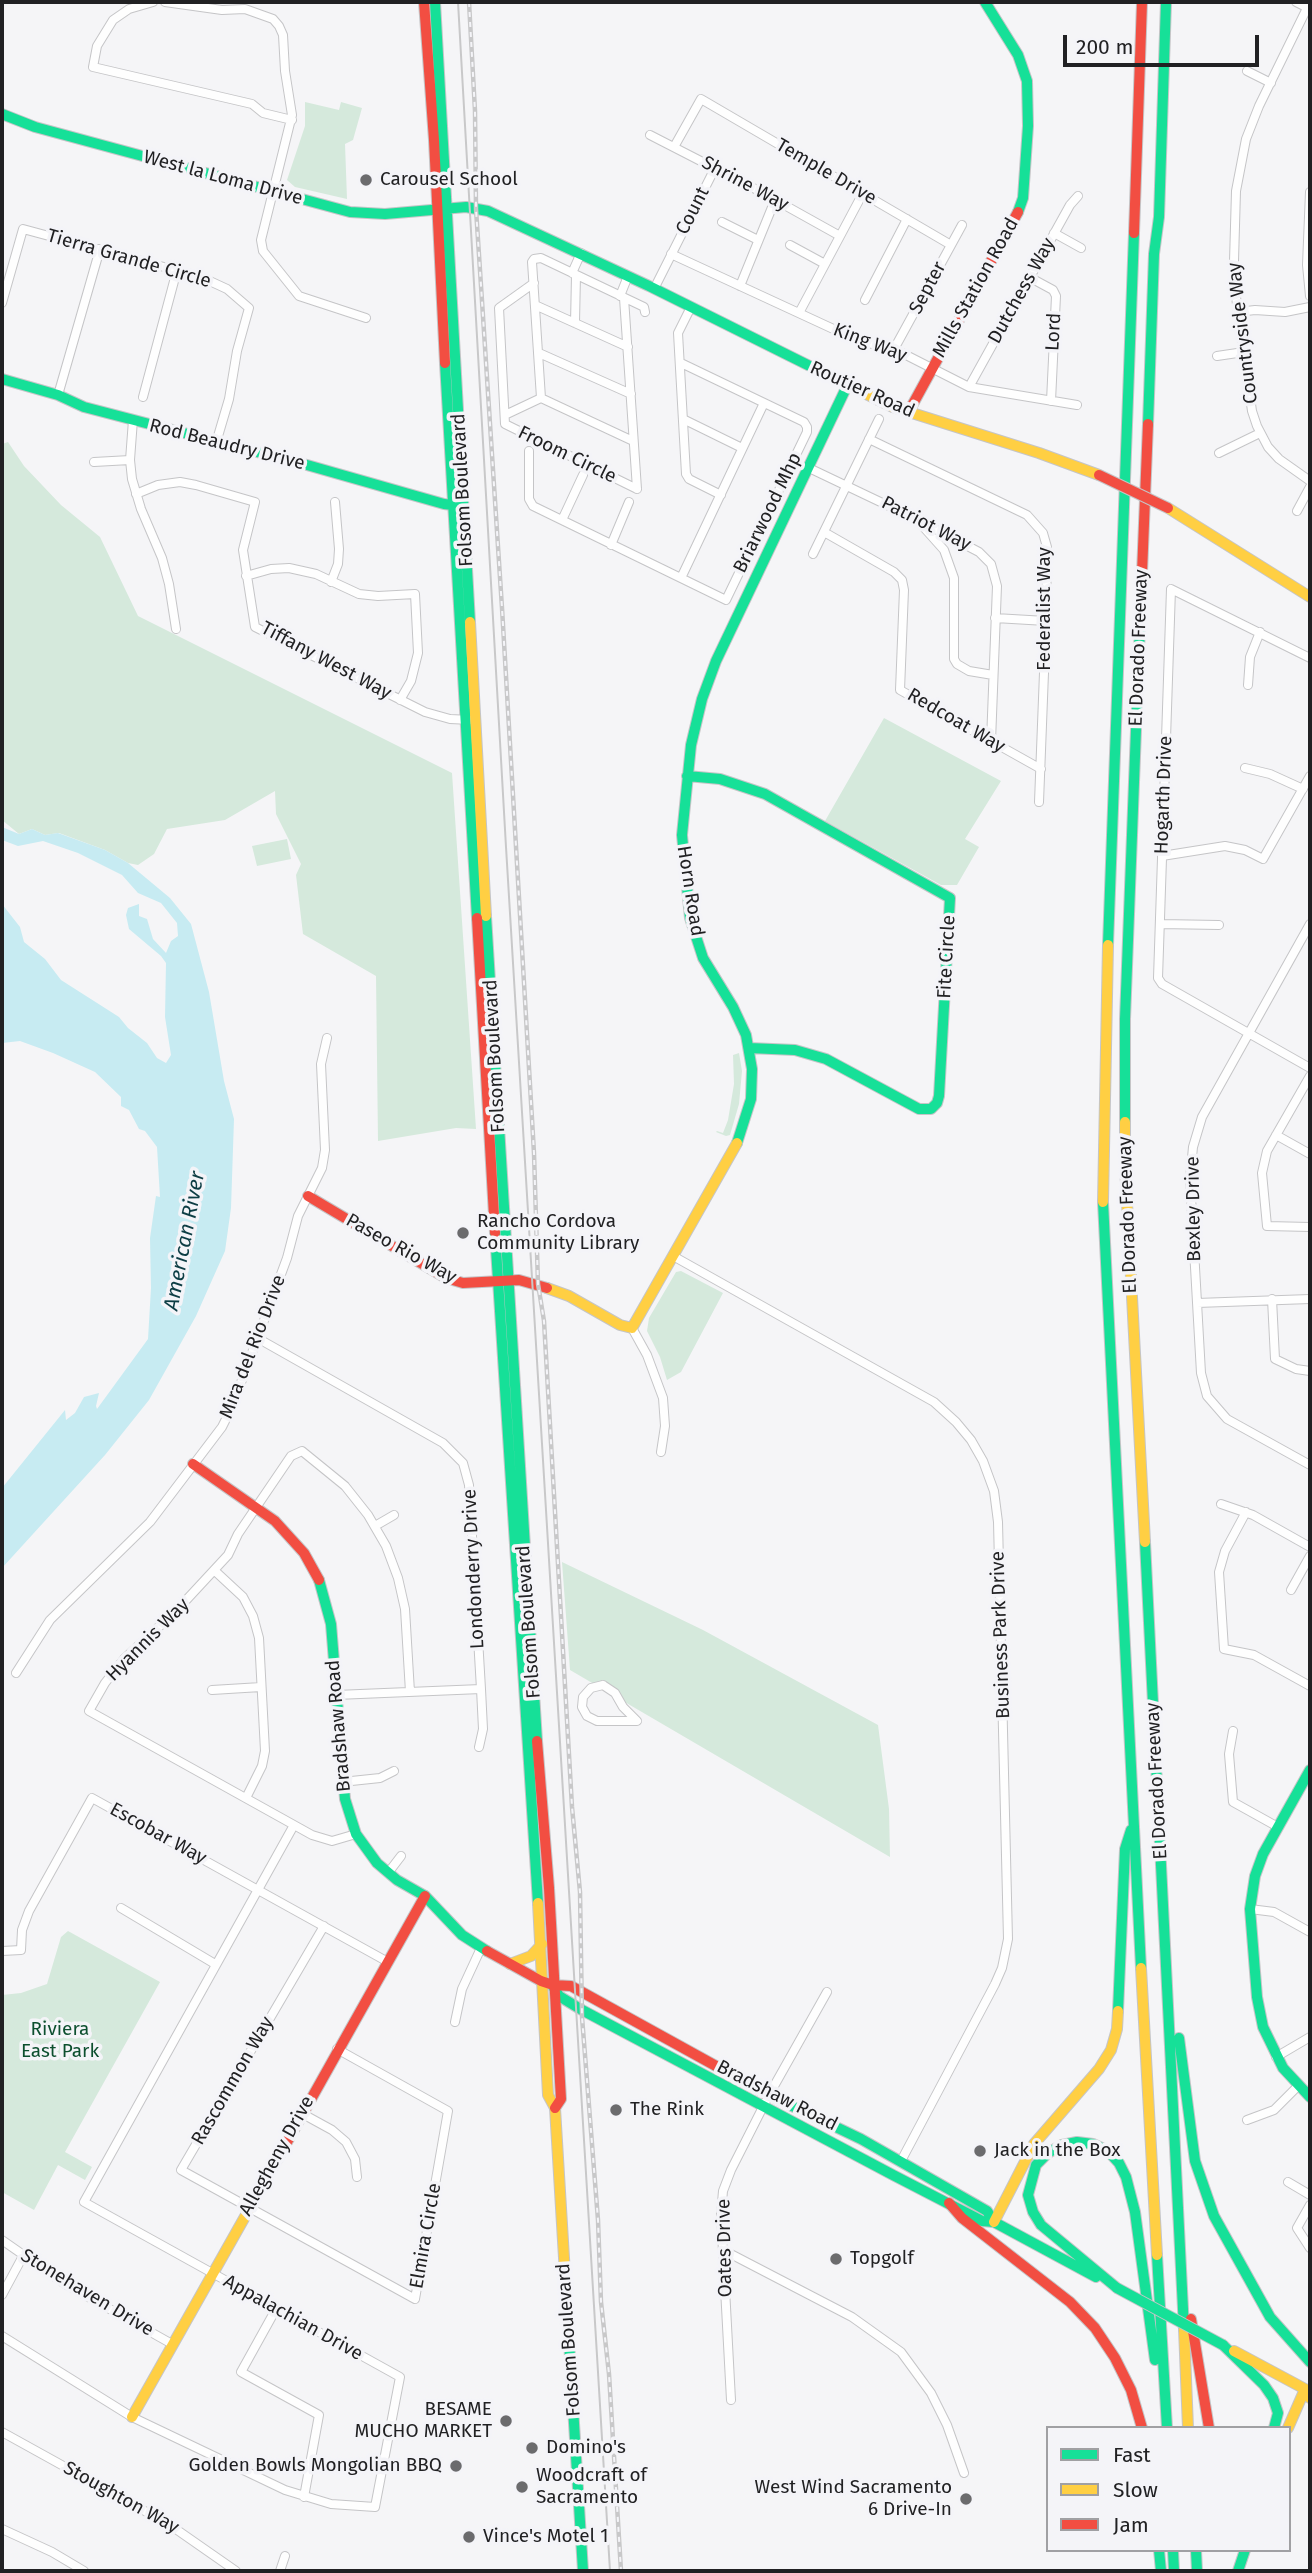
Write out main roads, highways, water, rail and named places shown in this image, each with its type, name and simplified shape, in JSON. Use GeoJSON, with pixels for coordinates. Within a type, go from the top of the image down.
{"type":"FeatureCollection","features":[{"type":"Feature","properties":{"kind":"main road","name":"Folsom Boulevard"},"geometry":{"type":"LineString","coordinates":[[424,2],[456,368],[459,506],[490,1148],[520,1464],[533,1688],[549,1888],[561,2099],[555,2108]]}},
{"type":"Feature","properties":{"kind":"main road","name":"Folsom Boulevard"},"geometry":{"type":"LineString","coordinates":[[435,2],[443,105],[443,326],[459,506]]}},
{"type":"Feature","properties":{"kind":"main road","name":"Mills Station Road"},"geometry":{"type":"LineString","coordinates":[[908,413],[1016,217],[1023,198],[1028,126],[1027,81],[1018,55],[985,2]]}},
{"type":"Feature","properties":{"kind":"main road","name":"El Dorado Freeway"},"geometry":{"type":"LineString","coordinates":[[1141,2],[1106,996],[1103,1192],[1165,2426]]}},
{"type":"Feature","properties":{"kind":"main road","name":"El Dorado Freeway"},"geometry":{"type":"LineString","coordinates":[[1166,2],[1125,1019],[1125,1165],[1166,1932],[1188,2426]]}},
{"type":"Feature","properties":{"kind":"main road"},"geometry":{"type":"LineString","coordinates":[[428,65],[434,69],[437,94],[443,105]]}},
{"type":"Feature","properties":{"kind":"main road","name":"West la Loma Drive"},"geometry":{"type":"LineString","coordinates":[[2,114],[39,128],[351,212],[386,214],[443,209]]}},
{"type":"Feature","properties":{"kind":"main road","name":"Routier Road"},"geometry":{"type":"LineString","coordinates":[[443,209],[466,207],[488,211],[581,253],[847,386],[908,413],[1039,453],[1099,475],[1168,508],[1310,597]]}},
{"type":"Feature","properties":{"kind":"main road"},"geometry":{"type":"LineString","coordinates":[[443,326],[449,338],[452,362],[456,368]]}},
{"type":"Feature","properties":{"kind":"main road","name":"Rod Beaudry Drive"},"geometry":{"type":"LineString","coordinates":[[2,379],[58,395],[84,407],[459,506]]}},
{"type":"Feature","properties":{"kind":"main road","name":"Horn Road"},"geometry":{"type":"LineString","coordinates":[[504,1281],[532,1282],[556,1290],[620,1325],[632,1328],[740,1137],[751,1100],[752,1069],[749,1048],[740,1020],[703,958],[692,926],[684,871],[682,835],[691,745],[706,685],[847,386]]}},
{"type":"Feature","properties":{"kind":"main road","name":"Folsom Boulevard"},"geometry":{"type":"LineString","coordinates":[[470,720],[503,1192],[506,1411],[533,1849],[542,1944],[541,1981],[548,2095],[555,2108],[583,2571]]}},
{"type":"Feature","properties":{"kind":"main road","name":"Fite Circle"},"geometry":{"type":"LineString","coordinates":[[687,776],[720,779],[765,794],[950,898],[939,1096],[931,1109],[919,1110],[826,1059],[795,1050],[749,1048]]}},
{"type":"Feature","properties":{"kind":"main road"},"geometry":{"type":"LineString","coordinates":[[484,1039],[489,1042],[491,1076],[497,1088]]}},
{"type":"Feature","properties":{"kind":"main road"},"geometry":{"type":"LineString","coordinates":[[490,1148],[498,1158],[500,1188],[503,1192]]}},
{"type":"Feature","properties":{"kind":"main road","name":"Paseo Rio Way"},"geometry":{"type":"LineString","coordinates":[[308,1196],[446,1278],[463,1283],[504,1281]]}},
{"type":"Feature","properties":{"kind":"main road"},"geometry":{"type":"LineString","coordinates":[[506,1411],[511,1417],[515,1459],[520,1464]]}},
{"type":"Feature","properties":{"kind":"main road","name":"Bradshaw Road"},"geometry":{"type":"LineString","coordinates":[[193,1464],[275,1521],[298,1545],[320,1582],[331,1624],[342,1782],[348,1813],[356,1834],[369,1854],[388,1873],[425,1896],[462,1935],[481,1948],[541,1981],[553,1985],[565,1984],[769,2095],[861,2139],[987,2211],[994,2222]]}},
{"type":"Feature","properties":{"kind":"main road"},"geometry":{"type":"LineString","coordinates":[[1310,1770],[1257,1869],[1250,1909],[1259,2012],[1276,2057],[1310,2097]]}},
{"type":"Feature","properties":{"kind":"main road"},"geometry":{"type":"LineString","coordinates":[[994,2222],[1034,2144],[1099,2069],[1111,2050],[1118,2018],[1125,1849],[1134,1822]]}},
{"type":"Feature","properties":{"kind":"main road","name":"Allegheny Drive"},"geometry":{"type":"LineString","coordinates":[[132,2417],[425,1896]]}},
{"type":"Feature","properties":{"kind":"main road"},"geometry":{"type":"LineString","coordinates":[[1166,1932],[1195,2161],[1214,2216],[1270,2317],[1310,2362]]}},
{"type":"Feature","properties":{"kind":"main road"},"geometry":{"type":"LineString","coordinates":[[510,1964],[531,1956],[542,1944]]}},
{"type":"Feature","properties":{"kind":"main road","name":"Bradshaw Road"},"geometry":{"type":"LineString","coordinates":[[553,1985],[559,1996],[582,2010],[982,2221],[994,2222],[1308,2391]]}},
{"type":"Feature","properties":{"kind":"main road"},"geometry":{"type":"LineString","coordinates":[[556,2024],[563,2013],[572,2009],[582,2010]]}},
{"type":"Feature","properties":{"kind":"main road"},"geometry":{"type":"LineString","coordinates":[[1117,2288],[1041,2225],[1032,2212],[1028,2195],[1037,2165],[1048,2153],[1062,2145],[1077,2142],[1100,2148],[1119,2163],[1126,2177],[1135,2212],[1165,2426]]}},
{"type":"Feature","properties":{"kind":"main road"},"geometry":{"type":"LineString","coordinates":[[848,2150],[882,2163],[901,2161]]}},
{"type":"Feature","properties":{"kind":"main road"},"geometry":{"type":"LineString","coordinates":[[949,2203],[962,2218],[1070,2302],[1095,2328],[1115,2358],[1131,2390],[1141,2426]]}},
{"type":"Feature","properties":{"kind":"main road"},"geometry":{"type":"LineString","coordinates":[[1180,2249],[1208,2426]]}},
{"type":"Feature","properties":{"kind":"main road"},"geometry":{"type":"LineString","coordinates":[[1223,2345],[1264,2385],[1273,2398],[1278,2413],[1275,2426]]}},
{"type":"Feature","properties":{"kind":"main road"},"geometry":{"type":"LineString","coordinates":[[1289,2426],[1308,2391]]}},
{"type":"Feature","properties":{"kind":"main road"},"geometry":{"type":"LineString","coordinates":[[1159,2552],[1161,2571]]}},
{"type":"Feature","properties":{"kind":"main road"},"geometry":{"type":"LineString","coordinates":[[1172,2552],[1174,2571]]}},
{"type":"Feature","properties":{"kind":"main road"},"geometry":{"type":"LineString","coordinates":[[1196,2552],[1197,2571]]}},
{"type":"Feature","properties":{"kind":"main road"},"geometry":{"type":"LineString","coordinates":[[1238,2571],[1244,2552]]}},
{"type":"Feature","properties":{"kind":"water","name":"American River"},"geometry":{"type":"Polygon","coordinates":[[[2,827],[19,834],[32,829],[45,835],[58,833],[105,850],[128,863],[170,898],[191,924],[209,992],[224,1081],[234,1119],[231,1208],[225,1251],[196,1316],[149,1400],[105,1455],[2,1568],[2,1488],[65,1410],[66,1420],[75,1413],[84,1397],[99,1393],[97,1409],[148,1339],[150,1238],[156,1196],[160,1197],[157,1147],[145,1131],[139,1129],[129,1110],[121,1106],[121,1097],[95,1072],[20,1041],[2,1043],[2,904],[20,927],[24,942],[45,959],[61,980],[119,1017],[147,1043],[157,1058],[166,1063],[171,1055],[165,1017],[166,963],[129,929],[126,915],[128,908],[139,904],[139,916],[147,919],[153,939],[166,953],[171,941],[178,936],[177,923],[161,903],[138,893],[122,875],[78,853],[43,841],[18,846],[2,840],[2,827]]]}},
{"type":"Feature","properties":{"kind":"tram line"},"geometry":{"type":"LineString","coordinates":[[458,2],[610,2571]]}},
{"type":"Feature","properties":{"kind":"railway"},"geometry":{"type":"LineString","coordinates":[[469,2],[475,111],[476,209],[534,1153],[538,1284],[544,1321],[572,1807],[580,1892],[582,2017],[621,2571]]}},
{"type":"Feature","properties":{"kind":"place","name":"Carousel School"},"geometry":{"type":"Point","coordinates":[366,180]}},
{"type":"Feature","properties":{"kind":"place","name":"Rancho Cordova Community Library"},"geometry":{"type":"Point","coordinates":[463,1233]}},
{"type":"Feature","properties":{"kind":"place","name":"The Rink"},"geometry":{"type":"Point","coordinates":[616,2110]}},
{"type":"Feature","properties":{"kind":"place","name":"Jack in the Box"},"geometry":{"type":"Point","coordinates":[980,2151]}},
{"type":"Feature","properties":{"kind":"place","name":"Topgolf"},"geometry":{"type":"Point","coordinates":[836,2259]}},
{"type":"Feature","properties":{"kind":"place","name":"BESAME MUCHO MARKET"},"geometry":{"type":"Point","coordinates":[506,2421]}},
{"type":"Feature","properties":{"kind":"place","name":"Domino's"},"geometry":{"type":"Point","coordinates":[532,2448]}},
{"type":"Feature","properties":{"kind":"place","name":"Golden Bowls Mongolian BBQ"},"geometry":{"type":"Point","coordinates":[456,2466]}},
{"type":"Feature","properties":{"kind":"place","name":"Woodcraft of Sacramento"},"geometry":{"type":"Point","coordinates":[522,2487]}},
{"type":"Feature","properties":{"kind":"place","name":"West Wind Sacramento 6 Drive-In"},"geometry":{"type":"Point","coordinates":[966,2499]}},
{"type":"Feature","properties":{"kind":"place","name":"Vince's Motel 1"},"geometry":{"type":"Point","coordinates":[469,2537]}},
{"type":"Feature","properties":{"kind":"park label","name":"Riviera East Park"},"geometry":{"type":"Point","coordinates":[60,2041]}}]}
